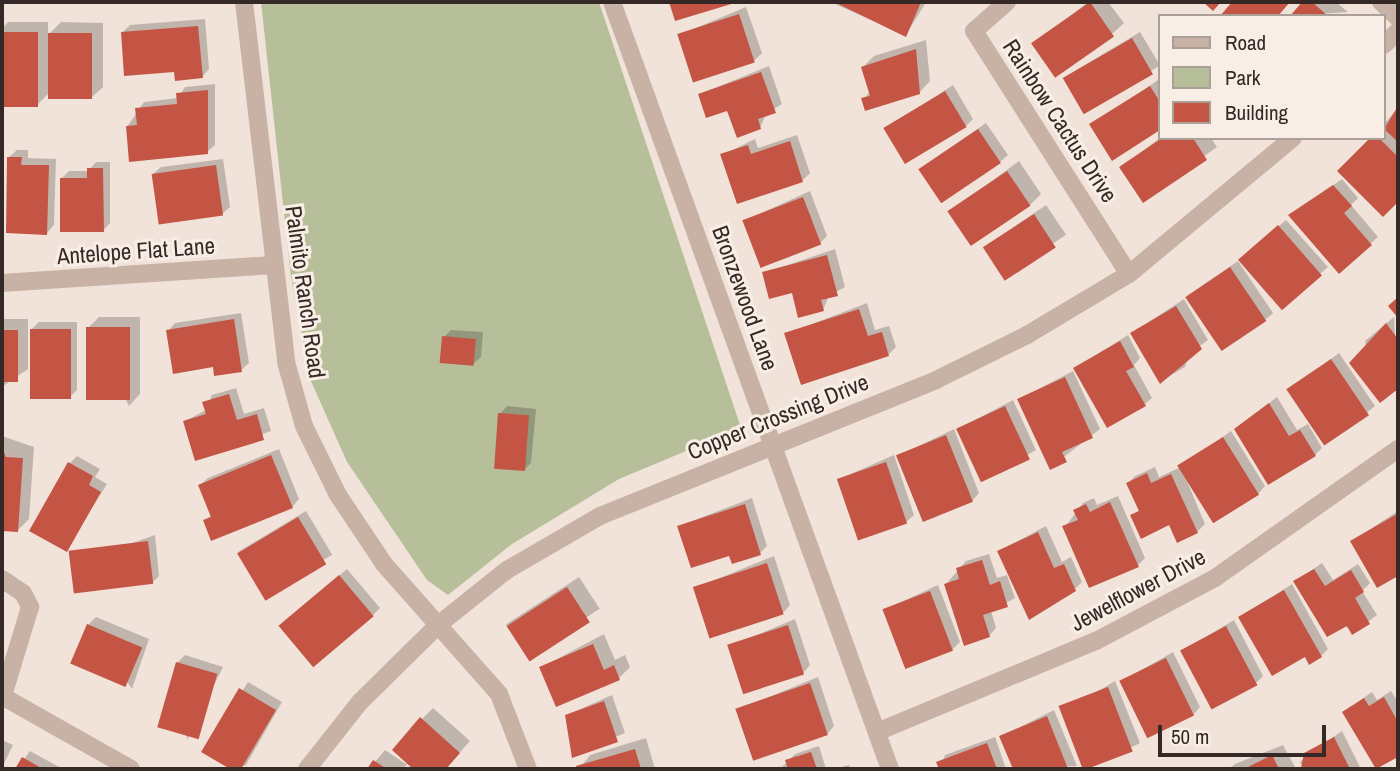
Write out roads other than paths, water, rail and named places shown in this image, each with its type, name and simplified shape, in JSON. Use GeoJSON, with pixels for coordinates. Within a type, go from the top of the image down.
{"type":"FeatureCollection","features":[{"type":"Feature","properties":{"kind":"street","name":"Palmito Ranch Road"},"geometry":{"type":"LineString","coordinates":[[244,2],[286,362],[321,464],[384,564],[499,694],[528,769]]}},
{"type":"Feature","properties":{"kind":"street","name":"Bronzewood Lane"},"geometry":{"type":"LineString","coordinates":[[612,2],[890,769]]}},
{"type":"Feature","properties":{"kind":"street","name":"Rainbow Cactus Drive"},"geometry":{"type":"LineString","coordinates":[[1007,2],[974,31],[1129,274]]}},
{"type":"Feature","properties":{"kind":"street"},"geometry":{"type":"LineString","coordinates":[[1381,2],[1398,18]]}},
{"type":"Feature","properties":{"kind":"street","name":"Copper Crossing Drive"},"geometry":{"type":"LineString","coordinates":[[307,769],[360,702],[438,625],[507,570],[600,516],[975,362],[1129,274],[1291,140]]}},
{"type":"Feature","properties":{"kind":"street","name":"Antelope Flat Lane"},"geometry":{"type":"LineString","coordinates":[[2,283],[273,265]]}},
{"type":"Feature","properties":{"kind":"street","name":"Jewelflower Drive"},"geometry":{"type":"LineString","coordinates":[[877,732],[1037,668],[1178,598],[1264,547],[1398,449]]}},
{"type":"Feature","properties":{"kind":"street"},"geometry":{"type":"LineString","coordinates":[[2,579],[23,593],[30,607],[2,696],[131,769]]}}]}
